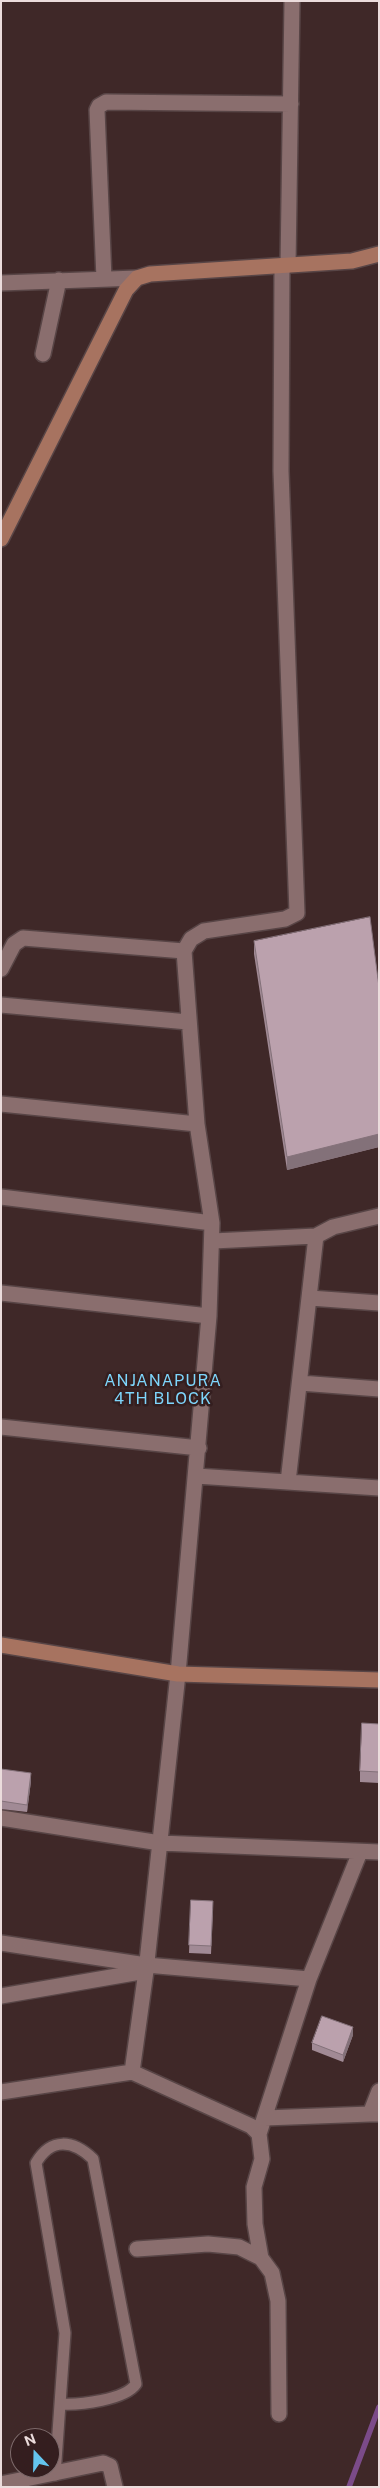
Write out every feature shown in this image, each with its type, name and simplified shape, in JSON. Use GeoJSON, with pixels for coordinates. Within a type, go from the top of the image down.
{"type":"FeatureCollection","features":[{"type":"Feature","properties":{"kind":"street"},"geometry":{"type":"LineString","coordinates":[[132,2072],[146,1968],[178,1674],[199,1448],[213,1241],[197,1124],[184,951],[191,939],[204,931],[285,919],[297,913],[281,471],[292,1]]}},
{"type":"Feature","properties":{"kind":"street"},"geometry":{"type":"LineString","coordinates":[[104,279],[96,110],[99,106],[106,102],[291,104]]}},
{"type":"Feature","properties":{"kind":"street"},"geometry":{"type":"LineString","coordinates":[[1,283],[137,278],[150,274],[352,261],[379,254]]}},
{"type":"Feature","properties":{"kind":"street"},"geometry":{"type":"LineString","coordinates":[[1,539],[126,290],[137,278]]}},
{"type":"Feature","properties":{"kind":"street"},"geometry":{"type":"LineString","coordinates":[[43,354],[59,280]]}},
{"type":"Feature","properties":{"kind":"street"},"geometry":{"type":"LineString","coordinates":[[1,969],[14,944],[23,938],[184,951]]}},
{"type":"Feature","properties":{"kind":"street"},"geometry":{"type":"LineString","coordinates":[[1,1005],[188,1022]]}},
{"type":"Feature","properties":{"kind":"street"},"geometry":{"type":"LineString","coordinates":[[1,1104],[197,1124]]}},
{"type":"Feature","properties":{"kind":"street"},"geometry":{"type":"LineString","coordinates":[[1,1197],[212,1223]]}},
{"type":"Feature","properties":{"kind":"street"},"geometry":{"type":"LineString","coordinates":[[213,1241],[316,1236],[333,1227],[379,1216]]}},
{"type":"Feature","properties":{"kind":"street"},"geometry":{"type":"LineString","coordinates":[[288,1482],[316,1236]]}},
{"type":"Feature","properties":{"kind":"street"},"geometry":{"type":"LineString","coordinates":[[1,1293],[209,1316]]}},
{"type":"Feature","properties":{"kind":"street"},"geometry":{"type":"LineString","coordinates":[[310,1298],[379,1303]]}},
{"type":"Feature","properties":{"kind":"street"},"geometry":{"type":"LineString","coordinates":[[300,1383],[379,1389]]}},
{"type":"Feature","properties":{"kind":"street"},"geometry":{"type":"LineString","coordinates":[[1,1427],[199,1448]]}},
{"type":"Feature","properties":{"kind":"street"},"geometry":{"type":"LineString","coordinates":[[196,1476],[379,1488]]}},
{"type":"Feature","properties":{"kind":"street"},"geometry":{"type":"LineString","coordinates":[[1,1645],[178,1674],[379,1680]]}},
{"type":"Feature","properties":{"kind":"street"},"geometry":{"type":"LineString","coordinates":[[1,1818],[160,1843],[379,1852]]}},
{"type":"Feature","properties":{"kind":"street"},"geometry":{"type":"LineString","coordinates":[[279,2414],[278,2301],[272,2273],[261,2258],[255,2224],[254,2187],[262,2158],[259,2134],[309,1979],[360,1852]]}},
{"type":"Feature","properties":{"kind":"street"},"geometry":{"type":"LineString","coordinates":[[1,1943],[146,1968],[309,1979]]}},
{"type":"Feature","properties":{"kind":"street"},"geometry":{"type":"LineString","coordinates":[[1,1996],[146,1968]]}},
{"type":"Feature","properties":{"kind":"street"},"geometry":{"type":"LineString","coordinates":[[1,2092],[132,2072],[252,2126],[259,2134]]}},
{"type":"Feature","properties":{"kind":"street"},"geometry":{"type":"LineString","coordinates":[[265,2118],[374,2114],[379,2091]]}},
{"type":"Feature","properties":{"kind":"street"},"geometry":{"type":"LineString","coordinates":[[137,2249],[208,2244],[239,2247],[261,2258]]}},
{"type":"Feature","properties":{"kind":"street"},"geometry":{"type":"LineString","coordinates":[[60,2474],[103,2463],[110,2466],[115,2487]]}},
{"type":"Feature","properties":{"kind":"street"},"geometry":{"type":"LineString","coordinates":[[1,2484],[28,2483],[45,2478]]}},
{"type":"Feature","properties":{"kind":"lane"},"geometry":{"type":"LineString","coordinates":[[59,2428],[65,2333],[36,2163],[42,2153],[59,2144],[75,2145],[93,2159],[136,2384],[131,2391],[116,2397],[61,2404]]}},
{"type":"Feature","properties":{"kind":"building"},"geometry":{"type":"Polygon","coordinates":[[[370,917],[379,987],[379,1134],[287,1157],[254,941],[370,917]]]}},
{"type":"Feature","properties":{"kind":"building"},"geometry":{"type":"Polygon","coordinates":[[[362,1723],[379,1724],[379,1772],[360,1771],[362,1723]]]}},
{"type":"Feature","properties":{"kind":"building"},"geometry":{"type":"Polygon","coordinates":[[[1,1769],[31,1773],[27,1805],[1,1801],[1,1769]]]}},
{"type":"Feature","properties":{"kind":"building"},"geometry":{"type":"Polygon","coordinates":[[[191,1900],[213,1901],[211,1946],[189,1945],[191,1900]]]}},
{"type":"Feature","properties":{"kind":"building"},"geometry":{"type":"Polygon","coordinates":[[[322,2016],[353,2027],[343,2055],[312,2043],[322,2016]]]}},
{"type":"Feature","properties":{"kind":"waterway"},"geometry":{"type":"LineString","coordinates":[[349,2487],[379,2407]]}},
{"type":"Feature","properties":{"kind":"district","name":"ANJANAPURA 4TH BLOCK"},"geometry":{"type":"Point","coordinates":[163,1390]}}]}
